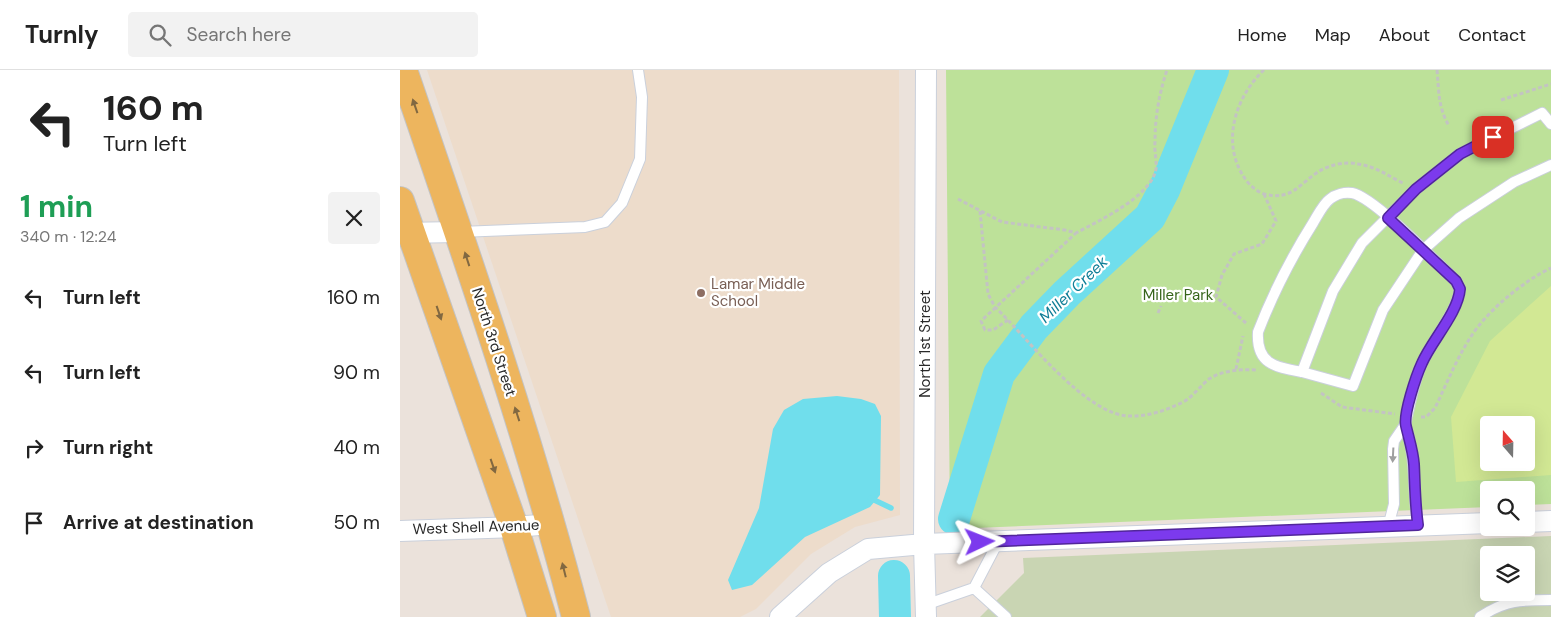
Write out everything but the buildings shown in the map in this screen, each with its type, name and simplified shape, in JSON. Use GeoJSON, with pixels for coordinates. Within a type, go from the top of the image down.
{"type":"FeatureCollection","features":[{"type":"Feature","properties":{"kind":"main road","name":"North 3rd Street"},"geometry":{"type":"LineString","coordinates":[[403,70],[459,232],[552,524],[576,617]]}},
{"type":"Feature","properties":{"kind":"main road"},"geometry":{"type":"LineString","coordinates":[[400,201],[406,233],[514,528],[542,617]]}},
{"type":"Feature","properties":{"kind":"street","name":"North 1st Street"},"geometry":{"type":"LineString","coordinates":[[926,70],[924,544],[926,611]]}},
{"type":"Feature","properties":{"kind":"street"},"geometry":{"type":"LineString","coordinates":[[406,233],[459,232]]}},
{"type":"Feature","properties":{"kind":"street"},"geometry":{"type":"LineString","coordinates":[[1535,522],[1551,521]]}},
{"type":"Feature","properties":{"kind":"street"},"geometry":{"type":"LineString","coordinates":[[780,617],[829,573],[868,549],[924,544],[1480,523]]}},
{"type":"Feature","properties":{"kind":"street","name":"West Shell Avenue"},"geometry":{"type":"LineString","coordinates":[[400,531],[514,528],[552,524]]}},
{"type":"Feature","properties":{"kind":"lane"},"geometry":{"type":"LineString","coordinates":[[459,232],[586,227],[605,222],[622,203],[640,159],[642,97],[638,70]]}},
{"type":"Feature","properties":{"kind":"lane"},"geometry":{"type":"LineString","coordinates":[[1302,372],[1333,291],[1362,243],[1416,189],[1460,154],[1542,112],[1551,124]]}},
{"type":"Feature","properties":{"kind":"lane"},"geometry":{"type":"LineString","coordinates":[[1388,527],[1394,504],[1392,449],[1394,440],[1405,424],[1413,388],[1422,362],[1457,304],[1460,289],[1456,281],[1423,250],[1388,218],[1361,197],[1352,193],[1341,193],[1330,199],[1321,210],[1295,251],[1258,332],[1257,345],[1261,355],[1270,364],[1353,386],[1383,310],[1423,250],[1459,218],[1514,182],[1551,165]]}},
{"type":"Feature","properties":{"kind":"lane"},"geometry":{"type":"LineString","coordinates":[[1405,424],[1411,440],[1414,464],[1414,501],[1418,525]]}},
{"type":"Feature","properties":{"kind":"lane"},"geometry":{"type":"LineString","coordinates":[[926,611],[974,588],[998,542]]}},
{"type":"Feature","properties":{"kind":"lane"},"geometry":{"type":"LineString","coordinates":[[974,588],[1006,617]]}},
{"type":"Feature","properties":{"kind":"lane"},"geometry":{"type":"LineString","coordinates":[[1480,617],[1498,605],[1531,600],[1551,600]]}},
{"type":"Feature","properties":{"kind":"path"},"geometry":{"type":"LineString","coordinates":[[1008,320],[993,330],[984,330],[981,321],[1076,234],[1123,207],[1146,188],[1156,170],[1155,120],[1160,92],[1167,70]]}},
{"type":"Feature","properties":{"kind":"path"},"geometry":{"type":"LineString","coordinates":[[1264,70],[1248,89],[1235,117],[1230,141],[1236,166],[1249,184],[1264,194],[1282,195],[1299,190],[1318,171],[1340,164],[1357,163],[1377,168],[1416,189]]}},
{"type":"Feature","properties":{"kind":"path"},"geometry":{"type":"LineString","coordinates":[[1437,70],[1438,100],[1441,113],[1449,126]]}},
{"type":"Feature","properties":{"kind":"path"},"geometry":{"type":"LineString","coordinates":[[1501,100],[1551,84]]}},
{"type":"Feature","properties":{"kind":"path"},"geometry":{"type":"LineString","coordinates":[[1236,369],[1246,321],[1216,297],[1222,274],[1234,254],[1262,244],[1276,221],[1264,194]]}},
{"type":"Feature","properties":{"kind":"path"},"geometry":{"type":"LineString","coordinates":[[958,199],[1002,222],[1065,230],[1076,234]]}},
{"type":"Feature","properties":{"kind":"path"},"geometry":{"type":"LineString","coordinates":[[980,211],[986,286],[995,307],[1038,352]]}},
{"type":"Feature","properties":{"kind":"path"},"geometry":{"type":"LineString","coordinates":[[1158,313],[1161,306]]}},
{"type":"Feature","properties":{"kind":"shaded area","name":"Lamar Middle School"},"geometry":{"type":"Polygon","coordinates":[[[427,70],[899,70],[900,515],[855,527],[811,554],[756,609],[740,617],[611,617],[427,70]]]}},
{"type":"Feature","properties":{"kind":"green space","name":"Miller Park"},"geometry":{"type":"Polygon","coordinates":[[[946,70],[1551,70],[1551,504],[1535,505],[1535,481],[1480,481],[1480,507],[950,529],[946,70]]]}},
{"type":"Feature","properties":{"kind":"green space"},"geometry":{"type":"Polygon","coordinates":[[[1551,286],[1551,475],[1456,482],[1451,417],[1490,341],[1551,286]]]}},
{"type":"Feature","properties":{"kind":"green space"},"geometry":{"type":"Polygon","coordinates":[[[1551,536],[1551,617],[980,617],[1024,573],[1023,558],[1551,536]]]}},
{"type":"Feature","properties":{"kind":"water"},"geometry":{"type":"Polygon","coordinates":[[[837,396],[861,399],[875,404],[881,416],[880,495],[870,507],[805,537],[752,585],[732,590],[728,580],[759,508],[773,429],[784,410],[803,399],[837,396]]]}},
{"type":"Feature","properties":{"kind":"waterway","name":"Miller Creek"},"geometry":{"type":"LineString","coordinates":[[954,519],[999,374],[1034,327],[1067,293],[1150,217],[1164,190],[1213,70]]}},
{"type":"Feature","properties":{"kind":"waterway"},"geometry":{"type":"LineString","coordinates":[[870,498],[891,508]]}},
{"type":"Feature","properties":{"kind":"waterway","name":"Miller Creek"},"geometry":{"type":"LineString","coordinates":[[894,576],[895,617]]}},
{"type":"Feature","properties":{"kind":"place","name":"Lamar Middle School"},"geometry":{"type":"Point","coordinates":[701,293]}},
{"type":"Feature","properties":{"kind":"route"},"geometry":{"type":"LineString","coordinates":[[980,542],[1200,535],[1418,525],[1414,501],[1414,464],[1411,440],[1405,424],[1413,388],[1422,362],[1440,329],[1457,304],[1460,289],[1456,281],[1388,218],[1416,189],[1460,154],[1493,137]]}}]}
